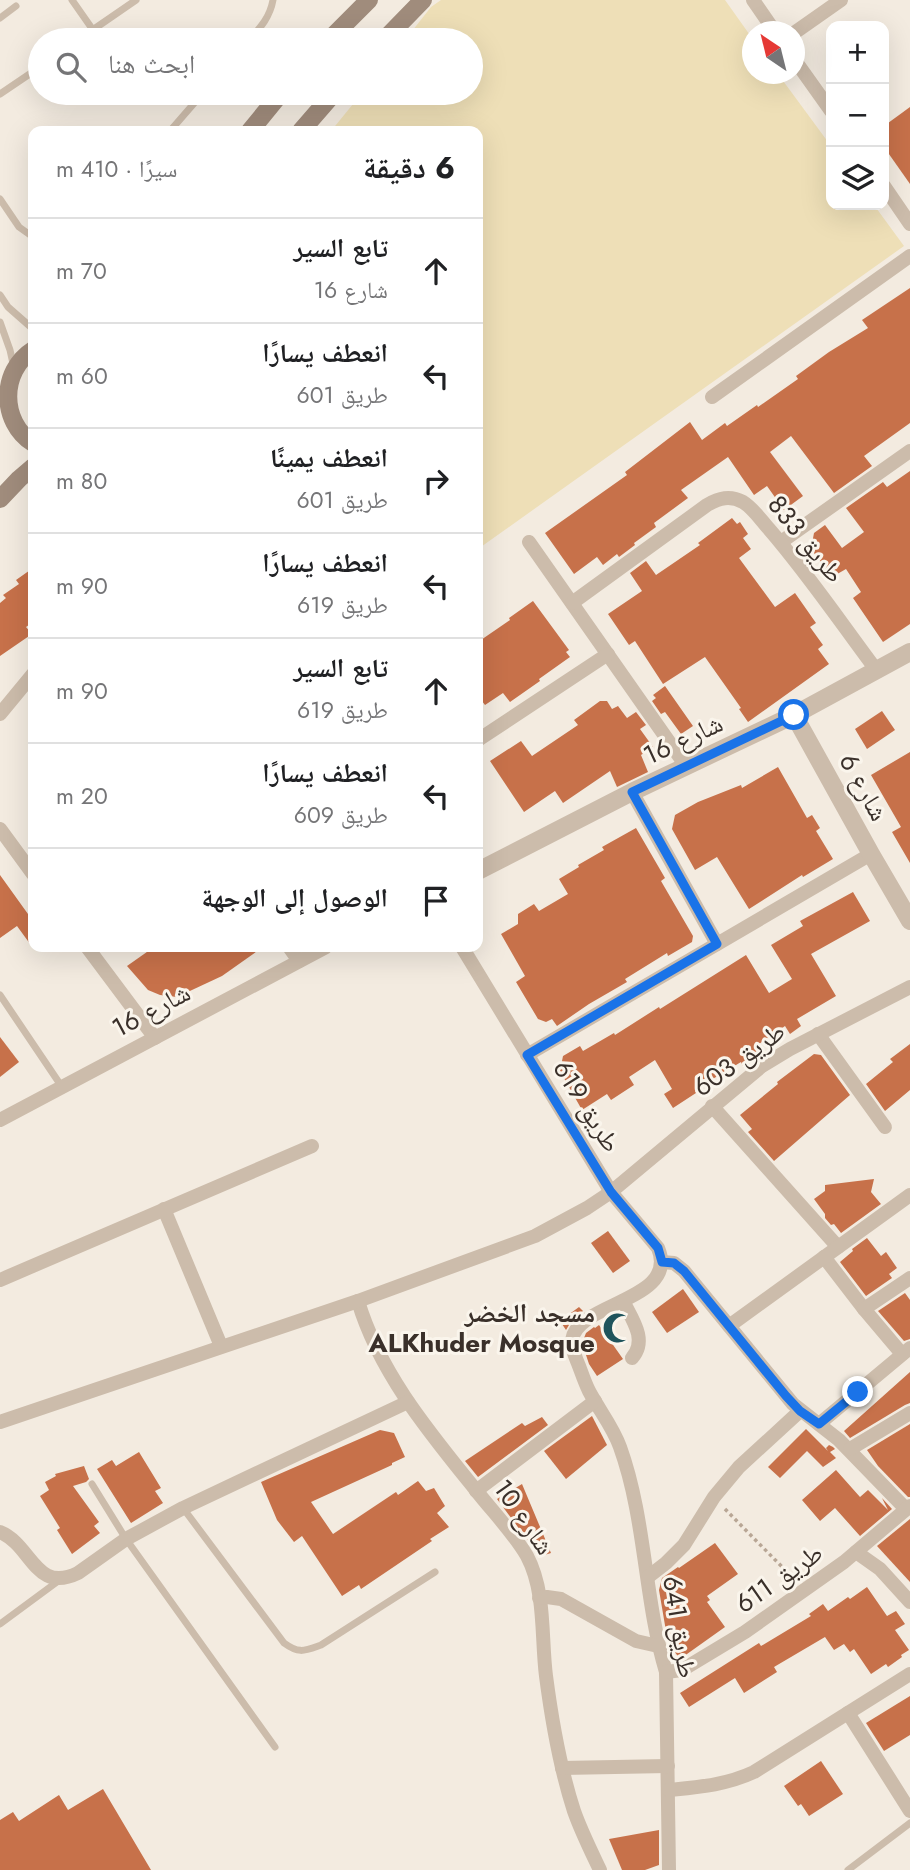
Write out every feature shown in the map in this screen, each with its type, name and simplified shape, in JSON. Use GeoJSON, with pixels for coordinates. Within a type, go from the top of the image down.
{"type":"FeatureCollection","features":[{"type":"Feature","properties":{"kind":"main road"},"geometry":{"type":"LineString","coordinates":[[396,28],[423,0]]}},
{"type":"Feature","properties":{"kind":"main road"},"geometry":{"type":"LineString","coordinates":[[340,28],[361,4]]}},
{"type":"Feature","properties":{"kind":"main road"},"geometry":{"type":"LineString","coordinates":[[254,126],[271,105]]}},
{"type":"Feature","properties":{"kind":"main road"},"geometry":{"type":"LineString","coordinates":[[306,126],[324,105]]}},
{"type":"Feature","properties":{"kind":"main road"},"geometry":{"type":"LineString","coordinates":[[0,422],[13,368],[28,354]]}},
{"type":"Feature","properties":{"kind":"main road"},"geometry":{"type":"LineString","coordinates":[[6,399],[9,415],[28,438]]}},
{"type":"Feature","properties":{"kind":"main road"},"geometry":{"type":"LineString","coordinates":[[0,499],[28,471]]}},
{"type":"Feature","properties":{"kind":"street"},"geometry":{"type":"LineString","coordinates":[[753,0],[767,21]]}},
{"type":"Feature","properties":{"kind":"street"},"geometry":{"type":"LineString","coordinates":[[805,25],[841,0]]}},
{"type":"Feature","properties":{"kind":"street"},"geometry":{"type":"LineString","coordinates":[[805,74],[826,104]]}},
{"type":"Feature","properties":{"kind":"street"},"geometry":{"type":"LineString","coordinates":[[889,193],[910,224]]}},
{"type":"Feature","properties":{"kind":"street"},"geometry":{"type":"LineString","coordinates":[[712,397],[910,256]]}},
{"type":"Feature","properties":{"kind":"street"},"geometry":{"type":"LineString","coordinates":[[780,542],[910,452]]}},
{"type":"Feature","properties":{"kind":"street","name":"طريق 833"},"geometry":{"type":"LineString","coordinates":[[572,603],[716,500],[736,499],[745,503],[780,542],[877,671]]}},
{"type":"Feature","properties":{"kind":"street"},"geometry":{"type":"LineString","coordinates":[[529,542],[687,766]]}},
{"type":"Feature","properties":{"kind":"street","name":"شارع 16"},"geometry":{"type":"LineString","coordinates":[[483,868],[632,792],[794,715],[910,652]]}},
{"type":"Feature","properties":{"kind":"street"},"geometry":{"type":"LineString","coordinates":[[483,737],[608,654]]}},
{"type":"Feature","properties":{"kind":"street"},"geometry":{"type":"LineString","coordinates":[[0,714],[28,680]]}},
{"type":"Feature","properties":{"kind":"street","name":"شارع 6"},"geometry":{"type":"LineString","coordinates":[[794,715],[910,921]]}},
{"type":"Feature","properties":{"kind":"street"},"geometry":{"type":"LineString","coordinates":[[632,792],[717,944]]}},
{"type":"Feature","properties":{"kind":"street"},"geometry":{"type":"LineString","coordinates":[[0,830],[28,867]]}},
{"type":"Feature","properties":{"kind":"street"},"geometry":{"type":"LineString","coordinates":[[527,1055],[871,854]]}},
{"type":"Feature","properties":{"kind":"street"},"geometry":{"type":"LineString","coordinates":[[91,952],[155,1038]]}},
{"type":"Feature","properties":{"kind":"street"},"geometry":{"type":"LineString","coordinates":[[293,952],[299,961]]}},
{"type":"Feature","properties":{"kind":"street","name":"شارع 16"},"geometry":{"type":"LineString","coordinates":[[0,1120],[316,952]]}},
{"type":"Feature","properties":{"kind":"street","name":"طريق 619"},"geometry":{"type":"LineString","coordinates":[[465,952],[611,1192],[660,1255],[679,1266],[800,1411],[850,1449],[908,1508]]}},
{"type":"Feature","properties":{"kind":"street","name":"طريق 603"},"geometry":{"type":"LineString","coordinates":[[611,1192],[762,1066],[790,1048],[910,988]]}},
{"type":"Feature","properties":{"kind":"street"},"geometry":{"type":"LineString","coordinates":[[818,1034],[886,1127]]}},
{"type":"Feature","properties":{"kind":"street"},"geometry":{"type":"LineString","coordinates":[[712,1107],[838,1247]]}},
{"type":"Feature","properties":{"kind":"street"},"geometry":{"type":"LineString","coordinates":[[0,1280],[312,1146]]}},
{"type":"Feature","properties":{"kind":"street"},"geometry":{"type":"LineString","coordinates":[[0,1422],[359,1301],[535,1236],[611,1192]]}},
{"type":"Feature","properties":{"kind":"street"},"geometry":{"type":"LineString","coordinates":[[729,1326],[910,1195]]}},
{"type":"Feature","properties":{"kind":"street"},"geometry":{"type":"LineString","coordinates":[[164,1209],[221,1346]]}},
{"type":"Feature","properties":{"kind":"street"},"geometry":{"type":"LineString","coordinates":[[632,1357],[639,1342],[638,1332],[623,1301],[654,1280],[658,1275],[660,1255]]}},
{"type":"Feature","properties":{"kind":"street"},"geometry":{"type":"LineString","coordinates":[[819,1424],[906,1351],[864,1309],[824,1257]]}},
{"type":"Feature","properties":{"kind":"street"},"geometry":{"type":"LineString","coordinates":[[864,1309],[910,1278]]}},
{"type":"Feature","properties":{"kind":"street","name":"شارع 10"},"geometry":{"type":"LineString","coordinates":[[359,1301],[377,1348],[408,1402],[527,1557],[535,1576],[539,1598],[546,1675],[562,1768],[575,1814],[600,1870]]}},
{"type":"Feature","properties":{"kind":"street","name":"طريق 641"},"geometry":{"type":"LineString","coordinates":[[623,1301],[584,1322],[576,1330],[572,1341],[574,1354],[619,1445],[626,1467],[633,1493],[658,1646],[666,1672],[669,1870]]}},
{"type":"Feature","properties":{"kind":"street"},"geometry":{"type":"LineString","coordinates":[[476,1491],[592,1395]]}},
{"type":"Feature","properties":{"kind":"street"},"geometry":{"type":"LineString","coordinates":[[0,1532],[13,1539],[45,1575],[62,1579],[78,1573],[126,1539],[183,1508],[408,1402]]}},
{"type":"Feature","properties":{"kind":"street"},"geometry":{"type":"LineString","coordinates":[[648,1577],[684,1545],[714,1497],[739,1467],[800,1411]]}},
{"type":"Feature","properties":{"kind":"street"},"geometry":{"type":"LineString","coordinates":[[850,1449],[910,1413]]}},
{"type":"Feature","properties":{"kind":"street","name":"طريق 611"},"geometry":{"type":"LineString","coordinates":[[666,1672],[682,1670],[699,1662],[745,1632],[805,1591],[908,1508]]}},
{"type":"Feature","properties":{"kind":"street"},"geometry":{"type":"LineString","coordinates":[[856,1552],[880,1569],[910,1602]]}},
{"type":"Feature","properties":{"kind":"street"},"geometry":{"type":"LineString","coordinates":[[539,1598],[561,1599],[636,1641],[658,1646]]}},
{"type":"Feature","properties":{"kind":"street"},"geometry":{"type":"LineString","coordinates":[[669,1790],[719,1785],[754,1772],[910,1674]]}},
{"type":"Feature","properties":{"kind":"street"},"geometry":{"type":"LineString","coordinates":[[848,1713],[910,1811]]}},
{"type":"Feature","properties":{"kind":"street"},"geometry":{"type":"LineString","coordinates":[[562,1768],[668,1766]]}},
{"type":"Feature","properties":{"kind":"lane"},"geometry":{"type":"LineString","coordinates":[[72,0],[92,28]]}},
{"type":"Feature","properties":{"kind":"lane"},"geometry":{"type":"LineString","coordinates":[[96,28],[136,0]]}},
{"type":"Feature","properties":{"kind":"lane"},"geometry":{"type":"LineString","coordinates":[[260,28],[271,12],[273,0]]}},
{"type":"Feature","properties":{"kind":"lane"},"geometry":{"type":"LineString","coordinates":[[0,18],[16,6]]}},
{"type":"Feature","properties":{"kind":"lane"},"geometry":{"type":"LineString","coordinates":[[1,95],[28,75]]}},
{"type":"Feature","properties":{"kind":"lane"},"geometry":{"type":"LineString","coordinates":[[174,126],[193,105]]}},
{"type":"Feature","properties":{"kind":"lane"},"geometry":{"type":"LineString","coordinates":[[0,199],[19,227],[28,233]]}},
{"type":"Feature","properties":{"kind":"lane"},"geometry":{"type":"LineString","coordinates":[[0,296],[28,325]]}},
{"type":"Feature","properties":{"kind":"lane"},"geometry":{"type":"LineString","coordinates":[[0,322],[13,368]]}},
{"type":"Feature","properties":{"kind":"lane"},"geometry":{"type":"LineString","coordinates":[[0,995],[62,1087]]}},
{"type":"Feature","properties":{"kind":"lane"},"geometry":{"type":"LineString","coordinates":[[92,1484],[126,1539],[275,1747]]}},
{"type":"Feature","properties":{"kind":"lane"},"geometry":{"type":"LineString","coordinates":[[183,1508],[284,1643],[295,1651],[306,1651],[331,1639],[435,1572]]}},
{"type":"Feature","properties":{"kind":"lane"},"geometry":{"type":"LineString","coordinates":[[0,1624],[62,1579]]}},
{"type":"Feature","properties":{"kind":"lane"},"geometry":{"type":"LineString","coordinates":[[848,1870],[910,1823]]}},
{"type":"Feature","properties":{"kind":"path"},"geometry":{"type":"LineString","coordinates":[[714,1497],[805,1591]]}},
{"type":"Feature","properties":{"kind":"sand"},"geometry":{"type":"Polygon","coordinates":[[[441,0],[725,0],[742,24],[742,84],[785,84],[826,139],[826,210],[878,210],[904,246],[483,545],[483,126],[335,126],[352,105],[483,105],[483,28],[414,28],[431,7],[441,0]]]}},
{"type":"Feature","properties":{"kind":"building"},"geometry":{"type":"Polygon","coordinates":[[[910,107],[910,184],[889,154],[889,122],[910,107]]]}},
{"type":"Feature","properties":{"kind":"building"},"geometry":{"type":"Polygon","coordinates":[[[910,288],[910,423],[864,456],[872,466],[834,493],[791,436],[770,452],[803,496],[784,510],[767,486],[754,495],[728,457],[681,490],[688,498],[654,523],[656,527],[634,543],[635,545],[603,565],[597,557],[574,574],[545,533],[627,475],[625,472],[690,422],[702,440],[725,423],[727,426],[757,405],[758,407],[798,379],[796,376],[829,352],[868,328],[862,320],[910,288]]]}},
{"type":"Feature","properties":{"kind":"building"},"geometry":{"type":"Polygon","coordinates":[[[910,471],[910,624],[883,642],[853,598],[861,592],[846,569],[832,577],[811,549],[814,533],[825,525],[842,548],[864,532],[846,508],[883,482],[887,487],[910,471]]]}},
{"type":"Feature","properties":{"kind":"building"},"geometry":{"type":"Polygon","coordinates":[[[732,518],[737,524],[740,522],[748,534],[743,538],[751,549],[739,558],[775,607],[795,593],[816,623],[810,627],[823,645],[818,649],[829,664],[748,722],[705,657],[663,684],[635,641],[629,645],[608,614],[642,591],[630,573],[646,561],[656,575],[700,545],[698,543],[732,518]]]}},
{"type":"Feature","properties":{"kind":"building"},"geometry":{"type":"Polygon","coordinates":[[[28,572],[28,637],[0,656],[0,603],[6,598],[3,595],[19,584],[16,580],[28,572]]]}},
{"type":"Feature","properties":{"kind":"building"},"geometry":{"type":"Polygon","coordinates":[[[533,601],[569,650],[566,652],[570,657],[510,702],[503,693],[485,705],[483,639],[510,620],[509,618],[533,601]]]}},
{"type":"Feature","properties":{"kind":"building"},"geometry":{"type":"Polygon","coordinates":[[[665,686],[693,726],[681,734],[665,712],[661,714],[652,701],[656,698],[653,695],[665,686]]]}},
{"type":"Feature","properties":{"kind":"building"},"geometry":{"type":"Polygon","coordinates":[[[600,701],[607,701],[612,709],[618,706],[627,718],[636,712],[646,725],[640,729],[653,747],[641,755],[648,772],[617,787],[610,771],[563,803],[555,791],[524,812],[490,761],[521,741],[532,756],[578,725],[574,720],[600,701]]]}},
{"type":"Feature","properties":{"kind":"building"},"geometry":{"type":"Polygon","coordinates":[[[882,711],[895,730],[867,749],[855,729],[882,711]]]}},
{"type":"Feature","properties":{"kind":"building"},"geometry":{"type":"Polygon","coordinates":[[[910,752],[910,863],[892,832],[901,827],[871,775],[910,752]]]}},
{"type":"Feature","properties":{"kind":"building"},"geometry":{"type":"Polygon","coordinates":[[[778,767],[807,818],[812,815],[820,828],[816,831],[833,859],[803,877],[802,875],[749,909],[717,857],[695,870],[672,829],[675,815],[698,802],[741,785],[742,788],[778,767]]]}},
{"type":"Feature","properties":{"kind":"building"},"geometry":{"type":"Polygon","coordinates":[[[636,828],[665,878],[661,881],[693,936],[692,942],[668,956],[667,953],[625,979],[627,982],[557,1026],[552,1019],[546,1022],[538,1019],[516,982],[525,976],[501,934],[518,924],[518,914],[534,904],[539,911],[568,894],[559,879],[604,850],[602,847],[636,828]]]}},
{"type":"Feature","properties":{"kind":"building"},"geometry":{"type":"Polygon","coordinates":[[[0,875],[28,914],[28,941],[17,926],[0,938],[0,875]]]}},
{"type":"Feature","properties":{"kind":"building"},"geometry":{"type":"Polygon","coordinates":[[[853,892],[870,921],[811,954],[836,996],[797,1019],[801,1026],[790,1034],[785,1026],[756,1046],[761,1055],[744,1068],[741,1062],[701,1086],[696,1093],[673,1108],[664,1094],[672,1089],[655,1060],[629,1077],[634,1085],[611,1100],[607,1094],[582,1110],[560,1071],[563,1056],[580,1046],[583,1051],[614,1033],[615,1035],[746,955],[769,993],[792,979],[771,945],[803,926],[800,921],[853,892]]]}},
{"type":"Feature","properties":{"kind":"building"},"geometry":{"type":"Polygon","coordinates":[[[147,952],[256,952],[222,976],[177,997],[148,990],[127,966],[147,952]]]}},
{"type":"Feature","properties":{"kind":"building"},"geometry":{"type":"Polygon","coordinates":[[[0,1037],[19,1062],[0,1077],[0,1037]]]}},
{"type":"Feature","properties":{"kind":"building"},"geometry":{"type":"Polygon","coordinates":[[[910,1044],[910,1090],[885,1111],[866,1084],[893,1062],[890,1059],[910,1044]]]}},
{"type":"Feature","properties":{"kind":"building"},"geometry":{"type":"Polygon","coordinates":[[[814,1054],[821,1055],[850,1095],[774,1161],[748,1132],[752,1129],[740,1115],[814,1054]]]}},
{"type":"Feature","properties":{"kind":"building"},"geometry":{"type":"Polygon","coordinates":[[[874,1179],[871,1192],[881,1204],[841,1233],[825,1218],[814,1199],[825,1191],[825,1185],[874,1179]]]}},
{"type":"Feature","properties":{"kind":"building"},"geometry":{"type":"Polygon","coordinates":[[[608,1231],[630,1261],[613,1273],[591,1243],[608,1231]]]}},
{"type":"Feature","properties":{"kind":"building"},"geometry":{"type":"Polygon","coordinates":[[[867,1238],[881,1256],[886,1252],[897,1268],[889,1274],[892,1278],[866,1296],[840,1262],[867,1238]]]}},
{"type":"Feature","properties":{"kind":"building"},"geometry":{"type":"Polygon","coordinates":[[[683,1289],[699,1312],[667,1333],[652,1312],[683,1289]]]}},
{"type":"Feature","properties":{"kind":"building"},"geometry":{"type":"Polygon","coordinates":[[[905,1293],[910,1300],[910,1339],[904,1341],[878,1311],[905,1293]]]}},
{"type":"Feature","properties":{"kind":"building"},"geometry":{"type":"Polygon","coordinates":[[[579,1307],[583,1311],[572,1320],[566,1330],[560,1321],[579,1307]]]}},
{"type":"Feature","properties":{"kind":"building"},"geometry":{"type":"Polygon","coordinates":[[[599,1325],[623,1359],[597,1376],[589,1364],[582,1343],[586,1333],[599,1325]]]}},
{"type":"Feature","properties":{"kind":"building"},"geometry":{"type":"Polygon","coordinates":[[[910,1372],[910,1403],[850,1438],[844,1431],[910,1372]]]}},
{"type":"Feature","properties":{"kind":"building"},"geometry":{"type":"Polygon","coordinates":[[[592,1416],[607,1445],[566,1479],[544,1451],[592,1416]]]}},
{"type":"Feature","properties":{"kind":"building"},"geometry":{"type":"Polygon","coordinates":[[[542,1417],[548,1425],[478,1477],[465,1461],[522,1423],[525,1426],[542,1417]]]}},
{"type":"Feature","properties":{"kind":"building"},"geometry":{"type":"Polygon","coordinates":[[[910,1424],[908,1497],[878,1466],[867,1450],[910,1424]]]}},
{"type":"Feature","properties":{"kind":"building"},"geometry":{"type":"Polygon","coordinates":[[[806,1429],[828,1451],[826,1448],[829,1445],[833,1447],[835,1449],[830,1452],[836,1458],[823,1467],[807,1451],[780,1478],[768,1467],[806,1429]]]}},
{"type":"Feature","properties":{"kind":"building"},"geometry":{"type":"Polygon","coordinates":[[[380,1430],[394,1433],[405,1457],[311,1502],[333,1534],[396,1492],[398,1495],[418,1481],[426,1491],[434,1488],[445,1506],[437,1513],[449,1527],[361,1589],[359,1585],[342,1596],[302,1536],[294,1542],[277,1520],[261,1482],[380,1430]]]}},
{"type":"Feature","properties":{"kind":"building"},"geometry":{"type":"Polygon","coordinates":[[[139,1452],[161,1488],[155,1491],[163,1503],[131,1523],[97,1469],[112,1460],[116,1466],[139,1452]]]}},
{"type":"Feature","properties":{"kind":"building"},"geometry":{"type":"Polygon","coordinates":[[[84,1466],[89,1479],[73,1486],[99,1522],[94,1526],[100,1533],[72,1554],[40,1496],[49,1490],[45,1482],[56,1476],[55,1474],[84,1466]]]}},
{"type":"Feature","properties":{"kind":"building"},"geometry":{"type":"Polygon","coordinates":[[[836,1470],[860,1497],[868,1490],[888,1510],[882,1498],[892,1509],[860,1536],[835,1508],[820,1521],[802,1500],[836,1470]]]}},
{"type":"Feature","properties":{"kind":"building"},"geometry":{"type":"Polygon","coordinates":[[[522,1484],[551,1553],[538,1557],[497,1499],[522,1484]]]}},
{"type":"Feature","properties":{"kind":"building"},"geometry":{"type":"Polygon","coordinates":[[[910,1519],[910,1582],[877,1546],[910,1519]]]}},
{"type":"Feature","properties":{"kind":"building"},"geometry":{"type":"Polygon","coordinates":[[[715,1543],[738,1574],[707,1596],[710,1600],[707,1602],[725,1627],[680,1659],[668,1643],[659,1590],[662,1578],[715,1543]]]}},
{"type":"Feature","properties":{"kind":"building"},"geometry":{"type":"Polygon","coordinates":[[[867,1587],[887,1616],[896,1611],[905,1624],[895,1630],[909,1650],[888,1667],[886,1664],[871,1674],[854,1649],[850,1652],[844,1644],[834,1650],[825,1637],[774,1667],[777,1672],[744,1693],[735,1678],[689,1707],[680,1693],[759,1643],[761,1646],[811,1616],[809,1614],[823,1604],[828,1611],[867,1587]]]}},
{"type":"Feature","properties":{"kind":"building"},"geometry":{"type":"Polygon","coordinates":[[[910,1696],[910,1735],[884,1751],[866,1723],[910,1696]]]}},
{"type":"Feature","properties":{"kind":"building"},"geometry":{"type":"Polygon","coordinates":[[[821,1761],[843,1794],[809,1816],[784,1786],[821,1761]]]}},
{"type":"Feature","properties":{"kind":"building"},"geometry":{"type":"Polygon","coordinates":[[[103,1789],[151,1870],[0,1870],[0,1820],[13,1812],[19,1821],[59,1795],[68,1810],[103,1789]]]}},
{"type":"Feature","properties":{"kind":"building"},"geometry":{"type":"Polygon","coordinates":[[[659,1830],[659,1865],[645,1870],[622,1870],[609,1839],[659,1830]]]}},
{"type":"Feature","properties":{"kind":"place","name":"مسجد الخضر ALKhuder Mosque"},"geometry":{"type":"Point","coordinates":[618,1328]}},
{"type":"Feature","properties":{"kind":"route"},"geometry":{"type":"LineString","coordinates":[[794,715],[632,792],[717,944],[527,1055],[611,1192],[658,1248],[662,1262],[674,1263],[684,1271],[793,1404],[819,1424],[858,1392]]}}]}
